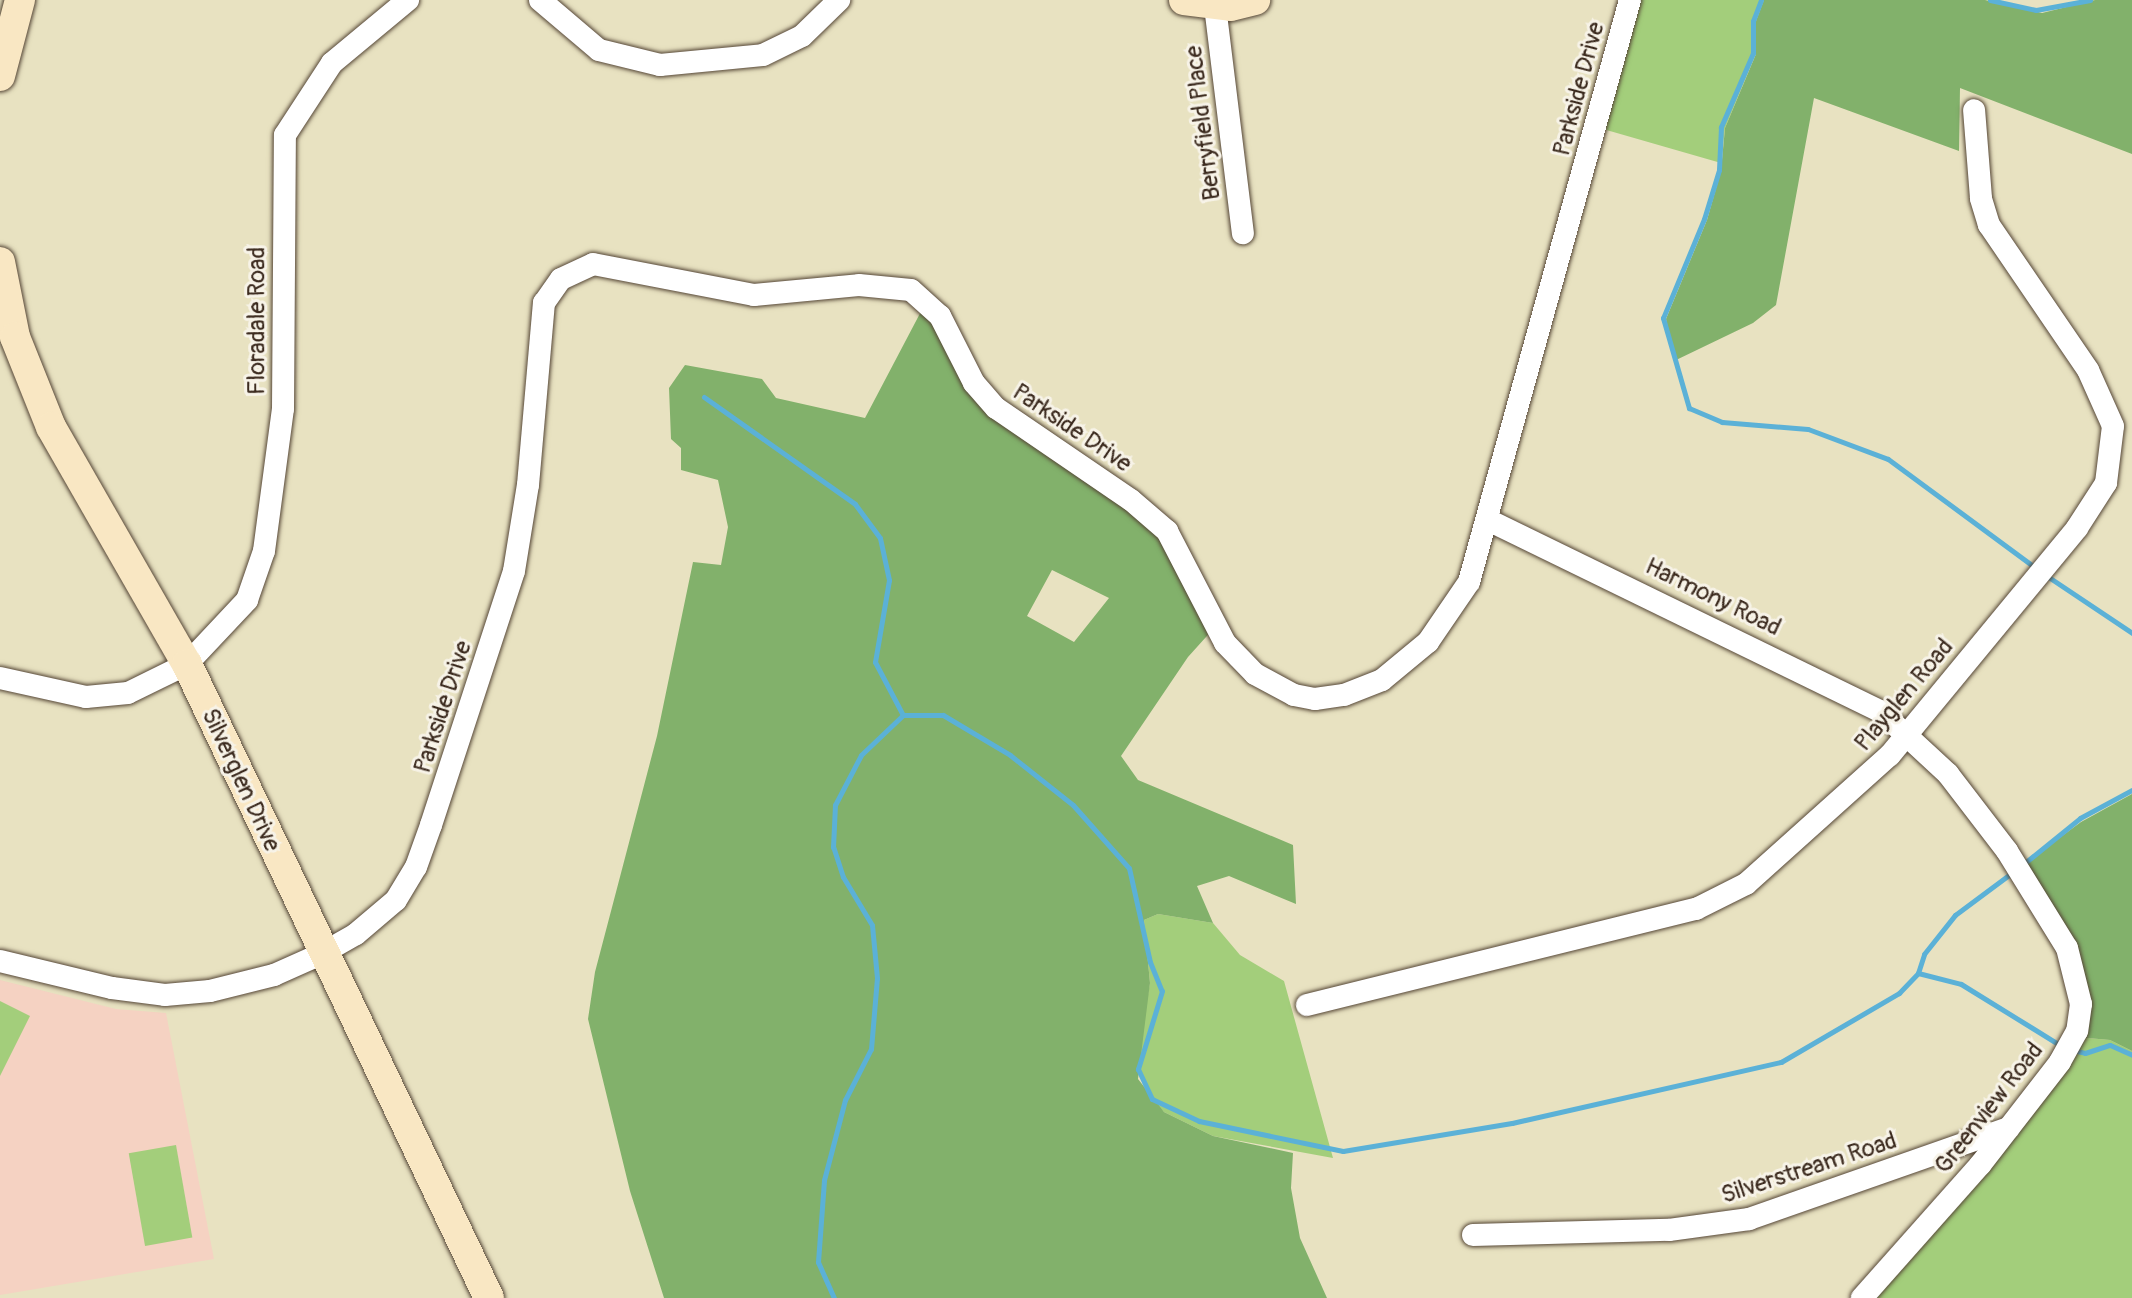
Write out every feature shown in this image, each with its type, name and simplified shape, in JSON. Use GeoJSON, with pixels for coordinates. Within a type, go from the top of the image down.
{"type":"FeatureCollection","features":[{"type":"Feature","properties":{"kind":"street"},"geometry":{"type":"LineString","coordinates":[[0,76],[20,0]]}},
{"type":"Feature","properties":{"kind":"street","name":"Floradale Road"},"geometry":{"type":"LineString","coordinates":[[0,678],[66,695],[106,698],[137,689],[187,664],[242,608],[266,538],[283,409],[285,135],[332,63],[408,0]]}},
{"type":"Feature","properties":{"kind":"street"},"geometry":{"type":"LineString","coordinates":[[540,0],[583,41],[609,54],[640,64],[698,65],[742,61],[784,46],[816,25],[839,0]]}},
{"type":"Feature","properties":{"kind":"street"},"geometry":{"type":"LineString","coordinates":[[1184,0],[1215,6],[1255,0]]}},
{"type":"Feature","properties":{"kind":"street","name":"Parkside Drive"},"geometry":{"type":"LineString","coordinates":[[0,961],[165,995],[245,984],[321,954],[376,919],[416,867],[514,571],[528,485],[544,303],[561,279],[574,271],[609,263],[754,295],[859,285],[911,290],[940,316],[974,383],[996,408],[1131,500],[1167,531],[1225,643],[1255,674],[1294,695],[1315,699],[1344,695],[1382,680],[1412,658],[1445,621],[1469,582],[1630,0]]}},
{"type":"Feature","properties":{"kind":"street","name":"Berryfield Place"},"geometry":{"type":"LineString","coordinates":[[1215,6],[1243,233]]}},
{"type":"Feature","properties":{"kind":"street","name":"Playglen Road"},"geometry":{"type":"LineString","coordinates":[[1307,1005],[1709,904],[1770,867],[1848,798],[1909,734],[2100,496],[2110,470],[2113,426],[2088,370],[1989,225],[1981,198],[1974,110]]}},
{"type":"Feature","properties":{"kind":"street","name":"Silverglen Drive"},"geometry":{"type":"LineString","coordinates":[[0,262],[15,337],[51,427],[187,664],[321,954],[489,1298]]}},
{"type":"Feature","properties":{"kind":"street","name":"Harmony Road"},"geometry":{"type":"LineString","coordinates":[[1488,520],[1826,680],[1909,734]]}},
{"type":"Feature","properties":{"kind":"street","name":"Greenview Road"},"geometry":{"type":"LineString","coordinates":[[1862,1298],[2011,1128],[2060,1062],[2074,1036],[2081,1004],[2076,970],[2027,880],[1948,774],[1909,734]]}},
{"type":"Feature","properties":{"kind":"street","name":"Silverstream Road"},"geometry":{"type":"LineString","coordinates":[[1473,1235],[1669,1230],[1749,1219],[2011,1128]]}},
{"type":"Feature","properties":{"kind":"shaded area"},"geometry":{"type":"Polygon","coordinates":[[[0,980],[116,1009],[166,1013],[214,1259],[0,1295],[0,980]]]}},
{"type":"Feature","properties":{"kind":"green space"},"geometry":{"type":"Polygon","coordinates":[[[1630,0],[1764,0],[1756,21],[1756,53],[1725,128],[1721,163],[1596,127],[1630,0]]]}},
{"type":"Feature","properties":{"kind":"green space"},"geometry":{"type":"Polygon","coordinates":[[[1764,0],[1985,0],[2042,13],[2095,0],[2132,0],[2132,154],[1960,88],[1959,151],[1814,98],[1776,305],[1753,323],[1674,361],[1666,319],[1707,220],[1721,171],[1725,128],[1756,54],[1756,21],[1764,0]]]}},
{"type":"Feature","properties":{"kind":"green space"},"geometry":{"type":"Polygon","coordinates":[[[926,302],[974,383],[1157,522],[1215,627],[1188,657],[1121,756],[1138,780],[1293,845],[1296,904],[1229,876],[1197,886],[1213,923],[1158,914],[1144,920],[1150,983],[1138,1079],[1164,1112],[1213,1136],[1293,1153],[1291,1188],[1300,1238],[1327,1298],[664,1298],[630,1191],[588,1019],[595,972],[657,736],[693,562],[721,565],[728,527],[718,480],[681,470],[681,448],[671,439],[669,388],[685,365],[762,379],[776,398],[865,418],[926,302]],[[1052,570],[1027,616],[1074,642],[1109,598],[1052,570]]]}},
{"type":"Feature","properties":{"kind":"green space"},"geometry":{"type":"Polygon","coordinates":[[[2132,794],[2132,1051],[2110,1040],[2076,1037],[2084,1004],[2019,868],[2081,822],[2132,794]]]}},
{"type":"Feature","properties":{"kind":"green space"},"geometry":{"type":"Polygon","coordinates":[[[1158,914],[1213,923],[1240,955],[1284,981],[1333,1158],[1213,1136],[1164,1112],[1148,1097],[1136,1063],[1150,983],[1144,920],[1158,914]]]}},
{"type":"Feature","properties":{"kind":"green space"},"geometry":{"type":"Polygon","coordinates":[[[0,1001],[30,1016],[0,1076],[0,1001]]]}},
{"type":"Feature","properties":{"kind":"green space"},"geometry":{"type":"Polygon","coordinates":[[[2076,1037],[2110,1040],[2132,1051],[2132,1298],[1864,1298],[2076,1037]]]}},
{"type":"Feature","properties":{"kind":"green space"},"geometry":{"type":"Polygon","coordinates":[[[176,1145],[192,1238],[145,1246],[129,1153],[176,1145]]]}},
{"type":"Feature","properties":{"kind":"waterway"},"geometry":{"type":"LineString","coordinates":[[1761,0],[1753,21],[1753,53],[1721,127],[1719,170],[1704,219],[1663,318],[1689,408],[1722,422],[1808,429],[1888,459],[2036,568]]}},
{"type":"Feature","properties":{"kind":"waterway"},"geometry":{"type":"LineString","coordinates":[[1990,0],[2036,10],[2090,0]]}},
{"type":"Feature","properties":{"kind":"waterway"},"geometry":{"type":"LineString","coordinates":[[704,397],[855,504],[880,538],[889,580],[875,662],[903,715]]}},
{"type":"Feature","properties":{"kind":"waterway"},"geometry":{"type":"LineString","coordinates":[[2044,574],[2132,633]]}},
{"type":"Feature","properties":{"kind":"waterway"},"geometry":{"type":"LineString","coordinates":[[834,1298],[818,1262],[824,1180],[845,1100],[871,1049],[877,978],[872,925],[843,877],[833,847],[835,805],[861,755],[903,715],[943,715],[1010,755],[1073,805],[1129,868],[1150,962],[1162,991],[1138,1069],[1152,1099],[1199,1121],[1343,1151],[1512,1123],[1781,1062],[1899,993],[1918,973],[1924,954],[1955,915],[2013,872]]}},
{"type":"Feature","properties":{"kind":"waterway"},"geometry":{"type":"LineString","coordinates":[[2021,866],[2080,818],[2132,790]]}},
{"type":"Feature","properties":{"kind":"waterway"},"geometry":{"type":"LineString","coordinates":[[1918,973],[1961,984],[2063,1047]]}},
{"type":"Feature","properties":{"kind":"waterway"},"geometry":{"type":"LineString","coordinates":[[2073,1050],[2085,1053],[2110,1045],[2132,1055]]}}]}
